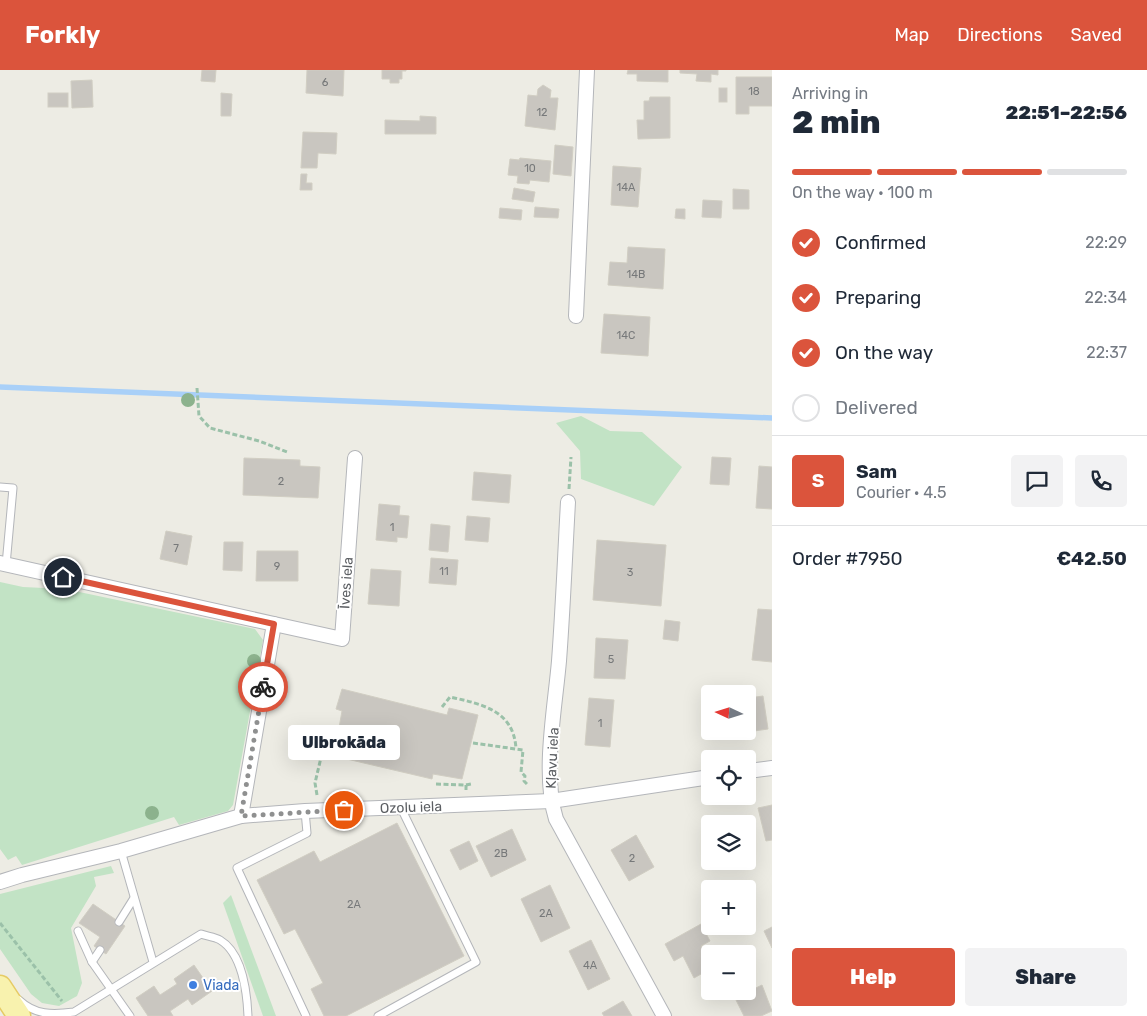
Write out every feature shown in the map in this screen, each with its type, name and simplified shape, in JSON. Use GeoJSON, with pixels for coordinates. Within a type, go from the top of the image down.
{"type":"FeatureCollection","features":[{"type":"Feature","properties":{"kind":"main road"},"geometry":{"type":"LineString","coordinates":[[0,987],[20,1016]]}},
{"type":"Feature","properties":{"kind":"street"},"geometry":{"type":"LineString","coordinates":[[576,316],[587,70]]}},
{"type":"Feature","properties":{"kind":"street","name":"Īves iela"},"geometry":{"type":"LineString","coordinates":[[274,624],[342,639],[355,458]]}},
{"type":"Feature","properties":{"kind":"street","name":"Kļavu iela"},"geometry":{"type":"LineString","coordinates":[[568,502],[562,627],[550,766],[550,801],[556,819],[664,1016]]}},
{"type":"Feature","properties":{"kind":"street"},"geometry":{"type":"LineString","coordinates":[[3,564],[274,624],[241,816]]}},
{"type":"Feature","properties":{"kind":"street"},"geometry":{"type":"LineString","coordinates":[[756,770],[772,768]]}},
{"type":"Feature","properties":{"kind":"street","name":"Ozolu iela"},"geometry":{"type":"LineString","coordinates":[[0,882],[121,851],[241,816],[305,811],[550,801],[701,778]]}},
{"type":"Feature","properties":{"kind":"lane"},"geometry":{"type":"LineString","coordinates":[[0,487],[13,488],[3,564]]}},
{"type":"Feature","properties":{"kind":"lane"},"geometry":{"type":"LineString","coordinates":[[378,1016],[476,962],[401,808]]}},
{"type":"Feature","properties":{"kind":"lane"},"geometry":{"type":"LineString","coordinates":[[305,811],[307,833],[237,868],[306,1016]]}},
{"type":"Feature","properties":{"kind":"lane"},"geometry":{"type":"LineString","coordinates":[[121,851],[153,962]]}},
{"type":"Feature","properties":{"kind":"lane"},"geometry":{"type":"LineString","coordinates":[[119,922],[134,898]]}},
{"type":"Feature","properties":{"kind":"lane"},"geometry":{"type":"LineString","coordinates":[[78,930],[92,962],[130,1016]]}},
{"type":"Feature","properties":{"kind":"lane"},"geometry":{"type":"LineString","coordinates":[[0,983],[29,1008],[52,1015],[73,1014],[200,934],[219,939],[234,952],[248,998],[248,1016]]}},
{"type":"Feature","properties":{"kind":"lane"},"geometry":{"type":"LineString","coordinates":[[92,962],[100,950]]}},
{"type":"Feature","properties":{"kind":"path"},"geometry":{"type":"LineString","coordinates":[[197,388],[196,403],[199,416],[210,428],[259,441],[287,452]]}},
{"type":"Feature","properties":{"kind":"path"},"geometry":{"type":"LineString","coordinates":[[568,502],[571,457]]}},
{"type":"Feature","properties":{"kind":"path"},"geometry":{"type":"LineString","coordinates":[[442,707],[450,697],[488,706],[500,715],[509,726],[515,738],[516,749]]}},
{"type":"Feature","properties":{"kind":"path"},"geometry":{"type":"LineString","coordinates":[[317,798],[315,783],[327,732]]}},
{"type":"Feature","properties":{"kind":"path"},"geometry":{"type":"LineString","coordinates":[[473,743],[522,750],[521,772],[525,776],[524,781],[533,791]]}},
{"type":"Feature","properties":{"kind":"path"},"geometry":{"type":"LineString","coordinates":[[436,784],[471,784]]}},
{"type":"Feature","properties":{"kind":"path"},"geometry":{"type":"LineString","coordinates":[[466,785],[466,794]]}},
{"type":"Feature","properties":{"kind":"path"},"geometry":{"type":"LineString","coordinates":[[0,923],[73,1014]]}},
{"type":"Feature","properties":{"kind":"green space"},"geometry":{"type":"Polygon","coordinates":[[[581,416],[610,431],[642,432],[682,467],[654,506],[581,479],[580,451],[556,423],[581,416]]]}},
{"type":"Feature","properties":{"kind":"green space"},"geometry":{"type":"Polygon","coordinates":[[[0,582],[23,587],[65,589],[255,629],[263,640],[233,805],[228,811],[179,825],[174,817],[22,865],[16,856],[8,860],[0,849],[0,582]]]}},
{"type":"Feature","properties":{"kind":"green space"},"geometry":{"type":"Polygon","coordinates":[[[111,866],[114,873],[94,877],[96,886],[71,928],[82,983],[77,996],[59,1006],[42,1003],[31,994],[0,949],[0,894],[111,866]]]}},
{"type":"Feature","properties":{"kind":"green space"},"geometry":{"type":"Polygon","coordinates":[[[231,895],[276,1016],[263,1016],[223,903],[231,895]]]}},
{"type":"Feature","properties":{"kind":"building"},"geometry":{"type":"Polygon","coordinates":[[[202,70],[216,70],[215,82],[201,81],[202,70]]]}},
{"type":"Feature","properties":{"kind":"building"},"geometry":{"type":"Polygon","coordinates":[[[307,70],[344,70],[343,96],[306,93],[307,70]]]}},
{"type":"Feature","properties":{"kind":"building"},"geometry":{"type":"Polygon","coordinates":[[[382,70],[406,71],[402,71],[402,79],[399,79],[399,83],[390,83],[390,79],[382,79],[382,70]]]}},
{"type":"Feature","properties":{"kind":"building"},"geometry":{"type":"Polygon","coordinates":[[[628,70],[668,70],[668,82],[637,81],[637,74],[627,74],[628,70]]]}},
{"type":"Feature","properties":{"kind":"building"},"geometry":{"type":"Polygon","coordinates":[[[680,70],[718,70],[718,75],[711,74],[711,82],[696,81],[697,74],[680,73],[680,70]]]}},
{"type":"Feature","properties":{"kind":"building"},"geometry":{"type":"Polygon","coordinates":[[[736,77],[772,77],[772,106],[749,106],[749,114],[736,114],[736,77]]]}},
{"type":"Feature","properties":{"kind":"building"},"geometry":{"type":"Polygon","coordinates":[[[92,80],[93,107],[72,108],[71,81],[92,80]]]}},
{"type":"Feature","properties":{"kind":"building"},"geometry":{"type":"Polygon","coordinates":[[[543,85],[551,90],[550,98],[558,98],[555,130],[525,126],[528,95],[537,96],[538,89],[543,85]]]}},
{"type":"Feature","properties":{"kind":"building"},"geometry":{"type":"Polygon","coordinates":[[[719,88],[727,88],[727,102],[719,102],[719,88]]]}},
{"type":"Feature","properties":{"kind":"building"},"geometry":{"type":"Polygon","coordinates":[[[48,93],[68,93],[68,107],[48,107],[48,93]]]}},
{"type":"Feature","properties":{"kind":"building"},"geometry":{"type":"Polygon","coordinates":[[[221,93],[232,94],[231,116],[221,116],[221,93]]]}},
{"type":"Feature","properties":{"kind":"building"},"geometry":{"type":"Polygon","coordinates":[[[650,97],[670,97],[670,138],[638,139],[637,120],[644,120],[644,101],[649,101],[650,97]]]}},
{"type":"Feature","properties":{"kind":"building"},"geometry":{"type":"Polygon","coordinates":[[[420,116],[436,117],[436,134],[385,134],[385,120],[420,121],[420,116]]]}},
{"type":"Feature","properties":{"kind":"building"},"geometry":{"type":"Polygon","coordinates":[[[303,132],[337,133],[336,154],[318,153],[317,168],[301,168],[303,132]]]}},
{"type":"Feature","properties":{"kind":"building"},"geometry":{"type":"Polygon","coordinates":[[[555,145],[573,147],[571,176],[553,174],[555,145]]]}},
{"type":"Feature","properties":{"kind":"building"},"geometry":{"type":"Polygon","coordinates":[[[520,158],[551,161],[549,182],[530,180],[529,184],[517,183],[518,176],[508,175],[510,159],[519,160],[520,158]]]}},
{"type":"Feature","properties":{"kind":"building"},"geometry":{"type":"Polygon","coordinates":[[[613,166],[641,168],[638,207],[611,205],[613,166]]]}},
{"type":"Feature","properties":{"kind":"building"},"geometry":{"type":"Polygon","coordinates":[[[301,174],[307,174],[306,183],[312,183],[312,190],[300,190],[301,174]]]}},
{"type":"Feature","properties":{"kind":"building"},"geometry":{"type":"Polygon","coordinates":[[[514,188],[535,192],[533,202],[512,199],[514,188]]]}},
{"type":"Feature","properties":{"kind":"building"},"geometry":{"type":"Polygon","coordinates":[[[733,189],[749,190],[749,209],[733,209],[733,189]]]}},
{"type":"Feature","properties":{"kind":"building"},"geometry":{"type":"Polygon","coordinates":[[[703,200],[722,201],[721,218],[702,217],[703,200]]]}},
{"type":"Feature","properties":{"kind":"building"},"geometry":{"type":"Polygon","coordinates":[[[535,207],[559,209],[558,218],[534,217],[535,207]]]}},
{"type":"Feature","properties":{"kind":"building"},"geometry":{"type":"Polygon","coordinates":[[[500,208],[522,210],[521,220],[499,218],[500,208]]]}},
{"type":"Feature","properties":{"kind":"building"},"geometry":{"type":"Polygon","coordinates":[[[676,209],[685,209],[685,219],[675,218],[676,209]]]}},
{"type":"Feature","properties":{"kind":"building"},"geometry":{"type":"Polygon","coordinates":[[[628,247],[665,249],[663,289],[608,285],[610,262],[627,263],[628,247]]]}},
{"type":"Feature","properties":{"kind":"building"},"geometry":{"type":"Polygon","coordinates":[[[604,314],[650,317],[648,356],[601,353],[604,314]]]}},
{"type":"Feature","properties":{"kind":"building"},"geometry":{"type":"Polygon","coordinates":[[[712,457],[731,458],[729,485],[710,484],[712,457]]]}},
{"type":"Feature","properties":{"kind":"building"},"geometry":{"type":"Polygon","coordinates":[[[244,458],[300,460],[300,466],[320,467],[318,498],[243,495],[244,458]]]}},
{"type":"Feature","properties":{"kind":"building"},"geometry":{"type":"Polygon","coordinates":[[[759,466],[772,467],[772,509],[756,508],[759,466]]]}},
{"type":"Feature","properties":{"kind":"building"},"geometry":{"type":"Polygon","coordinates":[[[474,472],[511,475],[509,503],[472,500],[474,472]]]}},
{"type":"Feature","properties":{"kind":"building"},"geometry":{"type":"Polygon","coordinates":[[[379,504],[400,506],[399,515],[409,516],[407,538],[397,537],[397,542],[376,540],[379,504]]]}},
{"type":"Feature","properties":{"kind":"building"},"geometry":{"type":"Polygon","coordinates":[[[467,516],[490,518],[488,542],[465,540],[467,516]]]}},
{"type":"Feature","properties":{"kind":"building"},"geometry":{"type":"Polygon","coordinates":[[[431,524],[450,526],[448,552],[429,550],[431,524]]]}},
{"type":"Feature","properties":{"kind":"building"},"geometry":{"type":"Polygon","coordinates":[[[166,531],[192,536],[187,565],[160,559],[166,531]]]}},
{"type":"Feature","properties":{"kind":"building"},"geometry":{"type":"Polygon","coordinates":[[[597,540],[666,545],[661,606],[593,600],[597,540]]]}},
{"type":"Feature","properties":{"kind":"building"},"geometry":{"type":"Polygon","coordinates":[[[224,542],[243,542],[242,571],[223,570],[224,542]]]}},
{"type":"Feature","properties":{"kind":"building"},"geometry":{"type":"Polygon","coordinates":[[[257,551],[298,551],[298,581],[256,581],[257,551]]]}},
{"type":"Feature","properties":{"kind":"building"},"geometry":{"type":"Polygon","coordinates":[[[431,558],[458,560],[456,585],[429,583],[431,558]]]}},
{"type":"Feature","properties":{"kind":"building"},"geometry":{"type":"Polygon","coordinates":[[[371,569],[401,571],[399,606],[368,604],[371,569]]]}},
{"type":"Feature","properties":{"kind":"building"},"geometry":{"type":"Polygon","coordinates":[[[758,609],[772,610],[772,662],[752,660],[758,609]]]}},
{"type":"Feature","properties":{"kind":"building"},"geometry":{"type":"Polygon","coordinates":[[[665,620],[680,622],[678,641],[663,639],[665,620]]]}},
{"type":"Feature","properties":{"kind":"building"},"geometry":{"type":"Polygon","coordinates":[[[596,638],[628,640],[625,679],[594,678],[596,638]]]}},
{"type":"Feature","properties":{"kind":"building"},"geometry":{"type":"Polygon","coordinates":[[[342,689],[447,715],[449,708],[478,715],[462,779],[433,774],[432,779],[334,756],[342,711],[336,709],[342,689]]]}},
{"type":"Feature","properties":{"kind":"building"},"geometry":{"type":"Polygon","coordinates":[[[763,696],[768,729],[756,731],[756,697],[763,696]]]}},
{"type":"Feature","properties":{"kind":"building"},"geometry":{"type":"Polygon","coordinates":[[[589,698],[614,700],[610,747],[585,745],[589,698]]]}},
{"type":"Feature","properties":{"kind":"building"},"geometry":{"type":"Polygon","coordinates":[[[772,805],[772,840],[766,841],[758,808],[772,805]]]}},
{"type":"Feature","properties":{"kind":"building"},"geometry":{"type":"Polygon","coordinates":[[[397,823],[464,956],[346,1016],[324,1016],[311,989],[323,983],[295,929],[284,934],[257,880],[314,851],[320,862],[397,823]]]}},
{"type":"Feature","properties":{"kind":"building"},"geometry":{"type":"Polygon","coordinates":[[[512,829],[526,860],[491,877],[476,846],[512,829]]]}},
{"type":"Feature","properties":{"kind":"building"},"geometry":{"type":"Polygon","coordinates":[[[636,835],[654,867],[629,881],[611,850],[636,835]]]}},
{"type":"Feature","properties":{"kind":"building"},"geometry":{"type":"Polygon","coordinates":[[[469,841],[478,861],[460,870],[450,850],[469,841]]]}},
{"type":"Feature","properties":{"kind":"building"},"geometry":{"type":"Polygon","coordinates":[[[550,885],[570,928],[541,942],[521,899],[550,885]]]}},
{"type":"Feature","properties":{"kind":"building"},"geometry":{"type":"Polygon","coordinates":[[[93,904],[125,926],[106,954],[94,946],[100,937],[79,923],[93,904]]]}},
{"type":"Feature","properties":{"kind":"building"},"geometry":{"type":"Polygon","coordinates":[[[701,924],[701,935],[707,935],[710,941],[701,945],[701,974],[694,978],[683,956],[674,961],[665,944],[701,924]]]}},
{"type":"Feature","properties":{"kind":"building"},"geometry":{"type":"Polygon","coordinates":[[[772,927],[772,948],[764,931],[772,927]]]}},
{"type":"Feature","properties":{"kind":"building"},"geometry":{"type":"Polygon","coordinates":[[[591,940],[610,979],[588,990],[569,951],[591,940]]]}},
{"type":"Feature","properties":{"kind":"building"},"geometry":{"type":"Polygon","coordinates":[[[194,965],[212,991],[192,1005],[188,999],[170,1011],[173,1016],[148,1016],[136,998],[154,986],[160,995],[177,984],[174,979],[194,965]]]}},
{"type":"Feature","properties":{"kind":"building"},"geometry":{"type":"Polygon","coordinates":[[[762,985],[772,1011],[761,1016],[744,1016],[736,1000],[756,1000],[756,988],[762,985]]]}},
{"type":"Feature","properties":{"kind":"building"},"geometry":{"type":"Polygon","coordinates":[[[623,1001],[632,1016],[604,1016],[602,1013],[623,1001]]]}},
{"type":"Feature","properties":{"kind":"waterway"},"geometry":{"type":"LineString","coordinates":[[0,387],[772,418]]}},
{"type":"Feature","properties":{"kind":"way so far"},"geometry":{"type":"LineString","coordinates":[[263,687],[241,816],[344,810]]}},
{"type":"Feature","properties":{"kind":"place","name":"Ulbrokāda"},"geometry":{"type":"Point","coordinates":[344,810]}},
{"type":"Feature","properties":{"kind":"place","name":"Viada"},"geometry":{"type":"Point","coordinates":[193,985]}},
{"type":"Feature","properties":{"kind":"route"},"geometry":{"type":"LineString","coordinates":[[63,577],[274,624],[263,687]]}}]}
